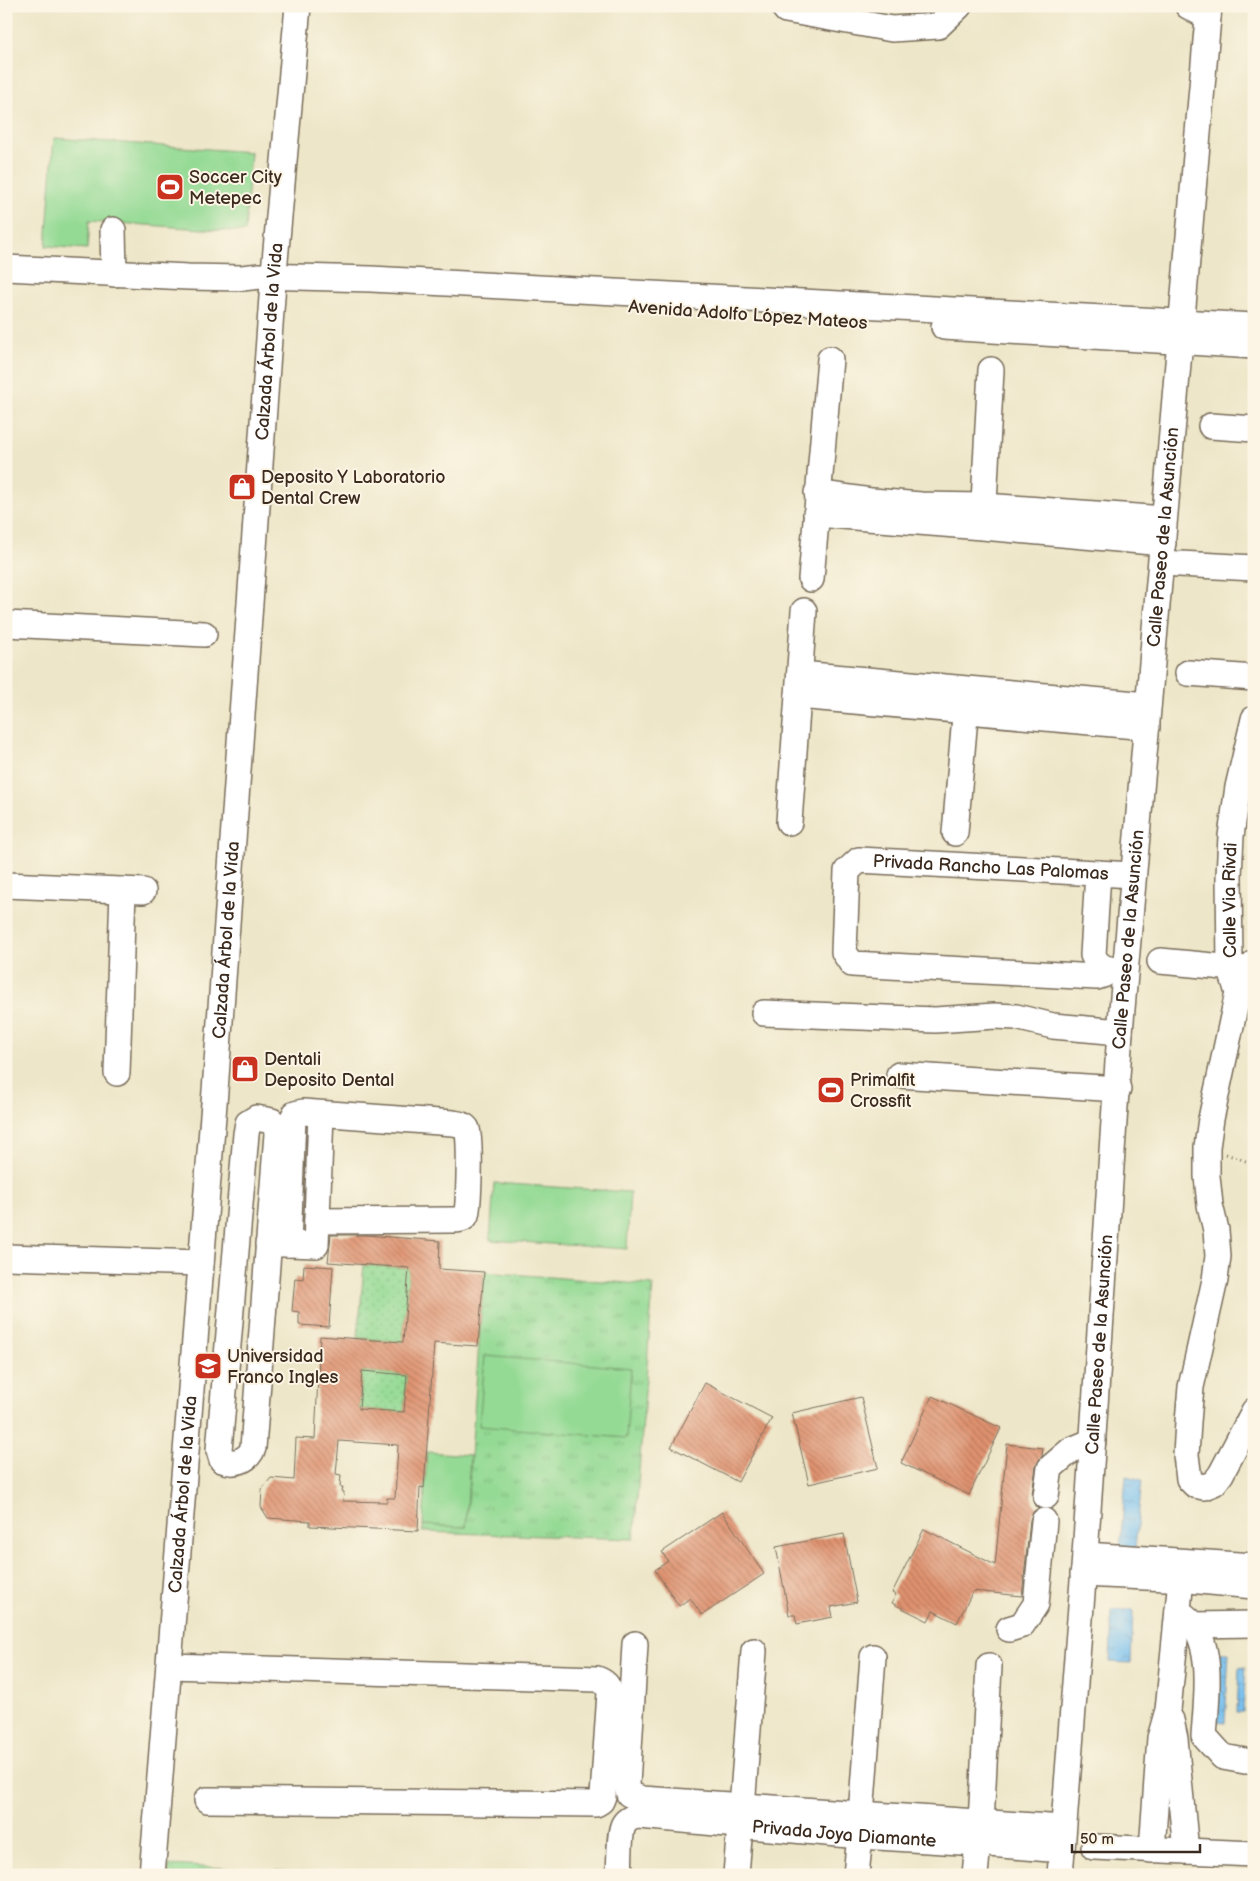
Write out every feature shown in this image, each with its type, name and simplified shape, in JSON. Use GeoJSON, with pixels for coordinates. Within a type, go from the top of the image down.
{"type":"FeatureCollection","features":[{"type":"Feature","properties":{"kind":"street","name":"Calzada Árbol de la Vida"},"geometry":{"type":"LineString","coordinates":[[152,1875],[202,1263],[274,280],[298,6]]}},
{"type":"Feature","properties":{"kind":"street"},"geometry":{"type":"LineString","coordinates":[[783,6],[786,10],[892,29],[938,26],[959,6]]}},
{"type":"Feature","properties":{"kind":"street","name":"Calle Paseo de la Asunción"},"geometry":{"type":"LineString","coordinates":[[1060,1875],[1118,1089],[1120,1032],[1118,970],[1133,875],[1163,542],[1181,332],[1202,10]]}},
{"type":"Feature","properties":{"kind":"street"},"geometry":{"type":"LineString","coordinates":[[113,230],[114,274]]}},
{"type":"Feature","properties":{"kind":"street","name":"Avenida Adolfo López Mateos"},"geometry":{"type":"LineString","coordinates":[[6,268],[274,280],[372,291],[1181,332],[1254,326]]}},
{"type":"Feature","properties":{"kind":"street","name":"Avenida Adolfo López Mateos"},"geometry":{"type":"LineString","coordinates":[[1181,332],[1254,346]]}},
{"type":"Feature","properties":{"kind":"street"},"geometry":{"type":"LineString","coordinates":[[811,579],[830,359]]}},
{"type":"Feature","properties":{"kind":"street"},"geometry":{"type":"LineString","coordinates":[[983,516],[991,370]]}},
{"type":"Feature","properties":{"kind":"street"},"geometry":{"type":"LineString","coordinates":[[1211,426],[1254,428]]}},
{"type":"Feature","properties":{"kind":"street"},"geometry":{"type":"LineString","coordinates":[[816,504],[882,502],[1163,542],[1254,568]]}},
{"type":"Feature","properties":{"kind":"street"},"geometry":{"type":"LineString","coordinates":[[789,822],[804,611]]}},
{"type":"Feature","properties":{"kind":"street"},"geometry":{"type":"LineString","coordinates":[[6,624],[204,634]]}},
{"type":"Feature","properties":{"kind":"street"},"geometry":{"type":"LineString","coordinates":[[1188,673],[1254,678]]}},
{"type":"Feature","properties":{"kind":"street"},"geometry":{"type":"LineString","coordinates":[[799,685],[1147,716]]}},
{"type":"Feature","properties":{"kind":"street"},"geometry":{"type":"LineString","coordinates":[[955,833],[967,700]]}},
{"type":"Feature","properties":{"kind":"street","name":"Calle Via Rivdi"},"geometry":{"type":"LineString","coordinates":[[1254,719],[1238,787],[1229,876],[1247,968],[1238,993],[1211,1119],[1207,1147],[1207,1176],[1210,1205],[1216,1230],[1218,1256],[1215,1280],[1191,1387],[1187,1470],[1189,1479],[1195,1485],[1204,1487],[1214,1483],[1221,1474],[1254,1411]]}},
{"type":"Feature","properties":{"kind":"street","name":"Privada Rancho Las Palomas"},"geometry":{"type":"LineString","coordinates":[[1118,970],[1097,976],[852,964],[844,952],[847,871],[859,860],[1133,875]]}},
{"type":"Feature","properties":{"kind":"street"},"geometry":{"type":"LineString","coordinates":[[1098,873],[1093,955],[1100,967],[1118,970]]}},
{"type":"Feature","properties":{"kind":"street"},"geometry":{"type":"LineString","coordinates":[[6,885],[133,890],[117,1073]]}},
{"type":"Feature","properties":{"kind":"street"},"geometry":{"type":"LineString","coordinates":[[1160,961],[1247,968]]}},
{"type":"Feature","properties":{"kind":"street"},"geometry":{"type":"LineString","coordinates":[[764,1013],[934,1020],[995,1016],[1016,1017],[1053,1026],[1120,1032]]}},
{"type":"Feature","properties":{"kind":"street"},"geometry":{"type":"LineString","coordinates":[[899,1074],[1118,1089]]}},
{"type":"Feature","properties":{"kind":"street"},"geometry":{"type":"LineString","coordinates":[[278,1244],[276,1125],[269,1119],[256,1118],[248,1123],[246,1128],[219,1450],[222,1460],[229,1462],[244,1459],[250,1455],[253,1448],[263,1302],[278,1244],[293,1118],[298,1113],[321,1114],[460,1125],[465,1126],[468,1130],[470,1155],[468,1206],[464,1218],[452,1220],[317,1221]]}},
{"type":"Feature","properties":{"kind":"street"},"geometry":{"type":"LineString","coordinates":[[278,1244],[315,1245],[321,1114]]}},
{"type":"Feature","properties":{"kind":"street"},"geometry":{"type":"LineString","coordinates":[[6,1257],[202,1263]]}},
{"type":"Feature","properties":{"kind":"street"},"geometry":{"type":"LineString","coordinates":[[198,1300],[263,1302]]}},
{"type":"Feature","properties":{"kind":"street"},"geometry":{"type":"LineString","coordinates":[[1046,1496],[1050,1468],[1071,1450],[1093,1440]]}},
{"type":"Feature","properties":{"kind":"street"},"geometry":{"type":"LineString","coordinates":[[1009,1629],[1022,1624],[1036,1604],[1044,1521]]}},
{"type":"Feature","properties":{"kind":"street"},"geometry":{"type":"LineString","coordinates":[[1084,1564],[1207,1572],[1254,1586]]}},
{"type":"Feature","properties":{"kind":"street"},"geometry":{"type":"LineString","coordinates":[[1084,1564],[1181,1579],[1207,1572],[1254,1566]]}},
{"type":"Feature","properties":{"kind":"street"},"geometry":{"type":"LineString","coordinates":[[1152,1850],[1160,1738],[1168,1710],[1186,1618],[1181,1579]]}},
{"type":"Feature","properties":{"kind":"street"},"geometry":{"type":"LineString","coordinates":[[1186,1618],[1254,1624]]}},
{"type":"Feature","properties":{"kind":"street"},"geometry":{"type":"LineString","coordinates":[[1186,1618],[1203,1648],[1207,1675],[1204,1736],[1223,1757],[1244,1761]]}},
{"type":"Feature","properties":{"kind":"street","name":"Privada Joya Diamante"},"geometry":{"type":"LineString","coordinates":[[635,1644],[629,1794],[642,1799],[741,1816]]}},
{"type":"Feature","properties":{"kind":"street"},"geometry":{"type":"LineString","coordinates":[[736,1875],[754,1651]]}},
{"type":"Feature","properties":{"kind":"street"},"geometry":{"type":"LineString","coordinates":[[856,1875],[873,1657]]}},
{"type":"Feature","properties":{"kind":"street"},"geometry":{"type":"LineString","coordinates":[[169,1666],[597,1679],[604,1682],[610,1693],[603,1796],[600,1802],[596,1804],[207,1800]]}},
{"type":"Feature","properties":{"kind":"street"},"geometry":{"type":"LineString","coordinates":[[975,1875],[990,1666]]}},
{"type":"Feature","properties":{"kind":"street"},"geometry":{"type":"LineString","coordinates":[[1168,1710],[1175,1739],[1186,1851]]}},
{"type":"Feature","properties":{"kind":"street","name":"Privada Joya Diamante"},"geometry":{"type":"LineString","coordinates":[[619,1875],[622,1827],[626,1820],[639,1816],[741,1816],[1062,1839]]}},
{"type":"Feature","properties":{"kind":"street"},"geometry":{"type":"LineString","coordinates":[[1094,1847],[1254,1854]]}},
{"type":"Feature","properties":{"kind":"path"},"geometry":{"type":"LineString","coordinates":[[1207,1147],[1254,1164]]}},
{"type":"Feature","properties":{"kind":"green space","name":"Soccer City Metepec"},"geometry":{"type":"Polygon","coordinates":[[[54,138],[251,152],[245,232],[89,221],[87,249],[46,246],[54,138]]]}},
{"type":"Feature","properties":{"kind":"green space"},"geometry":{"type":"Polygon","coordinates":[[[494,1183],[630,1192],[627,1249],[490,1240],[494,1183]]]}},
{"type":"Feature","properties":{"kind":"green space"},"geometry":{"type":"Polygon","coordinates":[[[364,1265],[409,1268],[403,1342],[358,1338],[364,1265]]]}},
{"type":"Feature","properties":{"kind":"green space"},"geometry":{"type":"Polygon","coordinates":[[[484,1272],[653,1285],[634,1539],[423,1532],[423,1525],[466,1527],[484,1272]]]}},
{"type":"Feature","properties":{"kind":"green space"},"geometry":{"type":"Polygon","coordinates":[[[485,1356],[631,1368],[626,1438],[479,1426],[485,1356]]]}},
{"type":"Feature","properties":{"kind":"green space"},"geometry":{"type":"Polygon","coordinates":[[[362,1371],[407,1375],[404,1412],[359,1409],[362,1371]]]}},
{"type":"Feature","properties":{"kind":"green space"},"geometry":{"type":"Polygon","coordinates":[[[427,1452],[470,1455],[466,1527],[423,1525],[427,1452]]]}},
{"type":"Feature","properties":{"kind":"green space"},"geometry":{"type":"Polygon","coordinates":[[[169,1865],[353,1875],[168,1875],[169,1865]]]}},
{"type":"Feature","properties":{"kind":"water"},"geometry":{"type":"Polygon","coordinates":[[[1126,1476],[1142,1480],[1135,1548],[1120,1548],[1126,1476]]]}},
{"type":"Feature","properties":{"kind":"water"},"geometry":{"type":"Polygon","coordinates":[[[1112,1610],[1133,1610],[1131,1663],[1110,1662],[1112,1610]]]}},
{"type":"Feature","properties":{"kind":"water"},"geometry":{"type":"Polygon","coordinates":[[[1219,1653],[1229,1653],[1225,1722],[1215,1721],[1219,1653]]]}},
{"type":"Feature","properties":{"kind":"water"},"geometry":{"type":"Polygon","coordinates":[[[1246,1667],[1243,1712],[1237,1712],[1239,1668],[1246,1667]]]}},
{"type":"Feature","properties":{"kind":"building"},"geometry":{"type":"Polygon","coordinates":[[[331,1235],[366,1235],[440,1241],[439,1269],[484,1272],[478,1346],[434,1343],[424,1488],[420,1487],[418,1531],[310,1526],[310,1521],[268,1518],[261,1507],[262,1489],[271,1478],[294,1480],[296,1438],[315,1439],[320,1336],[403,1342],[409,1268],[328,1262],[331,1235]],[[362,1371],[359,1409],[404,1412],[407,1375],[362,1371]],[[339,1441],[336,1474],[341,1475],[340,1487],[343,1487],[343,1501],[387,1502],[387,1498],[395,1498],[398,1445],[339,1441]]]}},
{"type":"Feature","properties":{"kind":"building"},"geometry":{"type":"Polygon","coordinates":[[[304,1265],[333,1267],[329,1327],[299,1325],[299,1312],[292,1311],[295,1278],[303,1279],[304,1265]]]}},
{"type":"Feature","properties":{"kind":"building"},"geometry":{"type":"Polygon","coordinates":[[[705,1383],[772,1418],[738,1482],[671,1447],[705,1383]]]}},
{"type":"Feature","properties":{"kind":"building"},"geometry":{"type":"Polygon","coordinates":[[[932,1396],[1001,1428],[969,1495],[901,1463],[932,1396]]]}},
{"type":"Feature","properties":{"kind":"building"},"geometry":{"type":"Polygon","coordinates":[[[861,1397],[878,1468],[809,1484],[792,1413],[861,1397]]]}},
{"type":"Feature","properties":{"kind":"building"},"geometry":{"type":"Polygon","coordinates":[[[1007,1444],[1043,1448],[1042,1456],[1036,1466],[1032,1494],[1033,1502],[1038,1508],[1033,1512],[1030,1520],[1022,1596],[973,1591],[957,1623],[933,1611],[928,1621],[892,1603],[896,1595],[892,1593],[924,1529],[995,1565],[1007,1444]]]}},
{"type":"Feature","properties":{"kind":"building"},"geometry":{"type":"Polygon","coordinates":[[[722,1512],[764,1574],[702,1615],[690,1598],[679,1606],[655,1570],[668,1561],[662,1552],[722,1512]]]}},
{"type":"Feature","properties":{"kind":"building"},"geometry":{"type":"Polygon","coordinates":[[[844,1534],[857,1602],[831,1607],[833,1617],[797,1624],[795,1615],[789,1615],[776,1547],[844,1534]]]}},
{"type":"Feature","properties":{"kind":"place","name":"Soccer City Metepec"},"geometry":{"type":"Point","coordinates":[170,187]}},
{"type":"Feature","properties":{"kind":"place","name":"Deposito Y Laboratorio Dental Crew"},"geometry":{"type":"Point","coordinates":[242,487]}},
{"type":"Feature","properties":{"kind":"place","name":"Dentali Deposito Dental"},"geometry":{"type":"Point","coordinates":[245,1069]}},
{"type":"Feature","properties":{"kind":"place","name":"Primalfit Crossfit"},"geometry":{"type":"Point","coordinates":[831,1090]}},
{"type":"Feature","properties":{"kind":"place","name":"Universidad Franco Ingles"},"geometry":{"type":"Point","coordinates":[208,1366]}}]}
